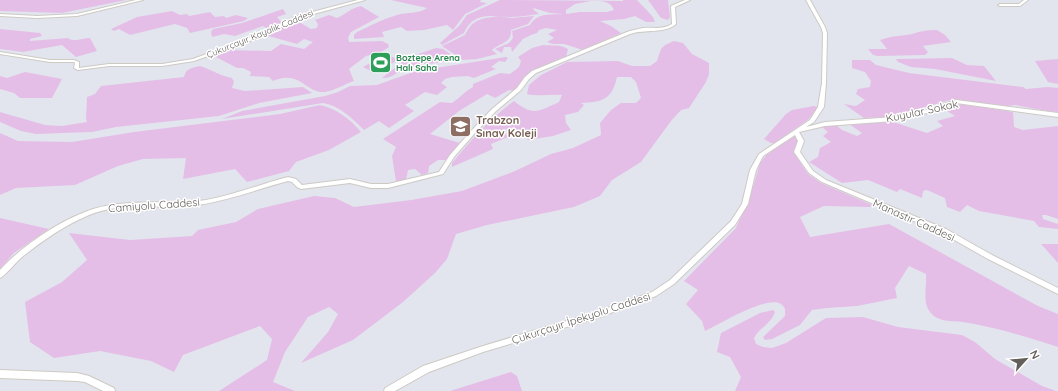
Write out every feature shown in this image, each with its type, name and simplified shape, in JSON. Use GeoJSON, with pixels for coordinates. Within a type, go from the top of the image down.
{"type":"FeatureCollection","features":[{"type":"Feature","properties":{"kind":"street"},"geometry":{"type":"LineString","coordinates":[[0,15],[47,17],[77,15],[141,0]]}},
{"type":"Feature","properties":{"kind":"street","name":"Çukurçayır Kayalık Caddesi"},"geometry":{"type":"LineString","coordinates":[[0,53],[50,61],[74,61],[77,62],[76,68],[78,69],[108,65],[162,65],[194,60],[262,35],[303,15],[363,0]]}},
{"type":"Feature","properties":{"kind":"street","name":"Camiyolu Caddesi"},"geometry":{"type":"LineString","coordinates":[[0,275],[19,255],[43,239],[84,214],[103,209],[120,206],[179,205],[206,202],[288,179],[294,180],[301,187],[350,181],[371,186],[388,186],[441,173],[452,156],[472,132],[494,110],[519,90],[527,78],[534,72],[637,30],[662,29],[672,26],[674,24],[673,6],[688,0]]}},
{"type":"Feature","properties":{"kind":"street","name":"Çukurçayır İpekyolu Caddesi"},"geometry":{"type":"LineString","coordinates":[[388,391],[426,369],[483,349],[597,315],[654,294],[672,282],[733,223],[745,204],[753,170],[761,155],[812,121],[821,107],[824,83],[825,33],[808,0]]}},
{"type":"Feature","properties":{"kind":"street"},"geometry":{"type":"LineString","coordinates":[[1000,5],[1020,5],[1026,0]]}},
{"type":"Feature","properties":{"kind":"street","name":"Kuyular Sokak"},"geometry":{"type":"LineString","coordinates":[[796,131],[825,124],[894,119],[930,111],[956,101],[1058,115]]}},
{"type":"Feature","properties":{"kind":"street","name":"Manastır Caddesi"},"geometry":{"type":"LineString","coordinates":[[796,131],[801,141],[797,152],[811,172],[824,181],[944,231],[990,257],[1058,291]]}},
{"type":"Feature","properties":{"kind":"street"},"geometry":{"type":"LineString","coordinates":[[0,374],[77,377],[111,391]]}},
{"type":"Feature","properties":{"kind":"shaded area"},"geometry":{"type":"Polygon","coordinates":[[[0,0],[126,0],[62,13],[0,11],[0,0]]]}},
{"type":"Feature","properties":{"kind":"shaded area"},"geometry":{"type":"Polygon","coordinates":[[[391,0],[481,0],[480,2],[487,3],[465,14],[453,30],[447,25],[424,30],[407,31],[401,27],[382,32],[384,37],[354,39],[354,35],[357,32],[382,21],[397,15],[420,11],[427,8],[391,0]]]}},
{"type":"Feature","properties":{"kind":"shaded area"},"geometry":{"type":"Polygon","coordinates":[[[500,0],[637,0],[653,17],[655,22],[646,22],[635,16],[624,19],[600,21],[621,33],[583,50],[564,44],[553,44],[547,42],[554,38],[548,34],[557,30],[546,28],[539,30],[537,33],[523,39],[512,52],[511,47],[504,47],[502,53],[495,49],[509,43],[513,38],[512,31],[530,25],[537,18],[545,15],[563,14],[550,13],[533,8],[539,14],[514,17],[489,16],[478,18],[468,26],[464,33],[442,45],[440,43],[459,26],[467,15],[500,0]],[[591,1],[575,4],[566,10],[566,14],[580,12],[607,12],[614,10],[608,3],[602,1],[591,1]]]}},
{"type":"Feature","properties":{"kind":"shaded area"},"geometry":{"type":"Polygon","coordinates":[[[648,0],[668,0],[670,17],[668,20],[661,18],[648,0]]]}},
{"type":"Feature","properties":{"kind":"shaded area"},"geometry":{"type":"Polygon","coordinates":[[[361,6],[379,17],[351,32],[348,38],[349,42],[382,41],[388,44],[389,47],[381,52],[366,56],[349,69],[354,81],[332,90],[318,92],[290,78],[282,78],[273,81],[269,77],[250,76],[251,72],[243,68],[237,68],[214,56],[229,50],[271,51],[281,44],[304,49],[313,42],[304,39],[297,44],[265,35],[297,21],[311,29],[317,28],[318,24],[315,20],[329,15],[337,18],[354,8],[361,6]]]}},
{"type":"Feature","properties":{"kind":"shaded area"},"geometry":{"type":"Polygon","coordinates":[[[283,9],[286,14],[277,17],[282,23],[268,29],[263,26],[235,36],[224,34],[212,37],[211,32],[213,29],[242,23],[283,9]]]}},
{"type":"Feature","properties":{"kind":"shaded area"},"geometry":{"type":"Polygon","coordinates":[[[172,11],[180,15],[187,14],[189,16],[210,12],[215,17],[224,16],[226,18],[236,15],[248,18],[244,21],[190,33],[187,28],[175,24],[130,35],[119,29],[114,31],[111,29],[137,17],[172,11]]]}},
{"type":"Feature","properties":{"kind":"shaded area"},"geometry":{"type":"Polygon","coordinates":[[[498,16],[512,18],[534,16],[528,24],[511,30],[510,38],[492,50],[497,54],[477,59],[463,60],[442,46],[465,35],[471,25],[478,20],[498,16]]]}},
{"type":"Feature","properties":{"kind":"shaded area"},"geometry":{"type":"Polygon","coordinates":[[[0,29],[40,33],[42,36],[30,39],[30,41],[68,38],[76,40],[90,38],[97,51],[76,57],[62,45],[23,52],[0,49],[0,29]]]}},
{"type":"Feature","properties":{"kind":"shaded area"},"geometry":{"type":"Polygon","coordinates":[[[937,30],[945,35],[951,42],[923,46],[928,52],[925,55],[878,56],[873,55],[868,49],[887,49],[880,40],[924,31],[937,30]]]}},
{"type":"Feature","properties":{"kind":"shaded area"},"geometry":{"type":"Polygon","coordinates":[[[674,41],[683,43],[692,54],[709,63],[709,74],[706,82],[689,108],[681,110],[671,121],[641,162],[612,180],[600,196],[574,207],[487,225],[456,234],[447,259],[435,273],[403,302],[353,340],[301,363],[328,332],[338,314],[329,307],[308,317],[285,352],[273,382],[295,391],[219,391],[267,360],[272,339],[260,326],[183,355],[174,372],[151,361],[100,351],[54,358],[30,342],[25,302],[62,282],[87,260],[69,233],[130,240],[192,236],[198,230],[236,222],[258,209],[314,196],[335,198],[354,207],[411,200],[462,191],[515,171],[551,154],[573,148],[601,135],[600,123],[611,110],[621,103],[636,103],[641,98],[636,82],[631,77],[617,77],[612,91],[605,98],[595,102],[581,103],[584,105],[578,112],[565,115],[566,123],[571,130],[553,136],[528,140],[514,127],[502,130],[508,137],[491,144],[493,149],[452,167],[452,163],[481,130],[514,101],[520,106],[531,111],[540,110],[559,102],[562,95],[527,94],[529,85],[541,75],[567,62],[618,61],[632,66],[650,66],[657,61],[661,49],[665,45],[674,41]]]}},
{"type":"Feature","properties":{"kind":"shaded area"},"geometry":{"type":"Polygon","coordinates":[[[543,45],[565,47],[568,49],[566,57],[533,71],[515,91],[509,90],[495,98],[487,94],[459,111],[430,134],[460,143],[446,160],[438,160],[429,166],[428,173],[422,175],[415,169],[408,170],[406,180],[396,182],[392,156],[396,147],[383,139],[440,102],[452,103],[467,90],[473,87],[473,84],[500,73],[510,74],[519,67],[521,61],[518,57],[532,48],[543,45]]]}},
{"type":"Feature","properties":{"kind":"shaded area"},"geometry":{"type":"Polygon","coordinates":[[[436,48],[443,49],[459,60],[419,65],[382,78],[409,57],[436,48]]]}},
{"type":"Feature","properties":{"kind":"shaded area","name":"Boztepe Arena Halı Saha"},"geometry":{"type":"Polygon","coordinates":[[[387,54],[398,60],[375,73],[363,67],[387,54]]]}},
{"type":"Feature","properties":{"kind":"shaded area"},"geometry":{"type":"Polygon","coordinates":[[[506,57],[508,58],[505,62],[499,61],[491,67],[496,69],[474,78],[468,76],[445,79],[441,83],[447,87],[437,95],[425,92],[405,105],[414,111],[389,128],[379,121],[364,130],[340,110],[323,103],[222,119],[242,111],[325,96],[350,86],[377,85],[416,71],[506,57]]]}},
{"type":"Feature","properties":{"kind":"shaded area"},"geometry":{"type":"Polygon","coordinates":[[[952,58],[967,65],[984,66],[996,81],[935,69],[911,67],[898,62],[896,59],[952,58]]]}},
{"type":"Feature","properties":{"kind":"shaded area"},"geometry":{"type":"Polygon","coordinates":[[[1058,59],[1058,84],[1048,82],[1035,61],[1058,59]]]}},
{"type":"Feature","properties":{"kind":"shaded area"},"geometry":{"type":"Polygon","coordinates":[[[852,60],[870,60],[876,65],[909,73],[1023,87],[1026,89],[1048,87],[1058,88],[1058,113],[1015,105],[1007,106],[954,99],[891,117],[864,118],[844,104],[856,106],[865,100],[856,94],[858,89],[870,87],[871,81],[865,72],[852,68],[852,60]]]}},
{"type":"Feature","properties":{"kind":"shaded area"},"geometry":{"type":"Polygon","coordinates":[[[200,66],[232,78],[234,82],[232,88],[245,91],[303,87],[312,93],[259,103],[219,116],[116,127],[92,132],[36,134],[21,131],[0,122],[0,112],[45,125],[62,126],[87,122],[87,97],[95,94],[101,86],[184,77],[188,70],[200,66]]]}},
{"type":"Feature","properties":{"kind":"shaded area"},"geometry":{"type":"Polygon","coordinates":[[[25,72],[62,79],[52,98],[20,98],[14,93],[0,89],[0,76],[7,78],[25,72]]]}},
{"type":"Feature","properties":{"kind":"shaded area"},"geometry":{"type":"Polygon","coordinates":[[[962,104],[1013,112],[1014,127],[1023,130],[1058,126],[1058,219],[1042,215],[1043,219],[1058,224],[1058,229],[1039,227],[1034,221],[979,211],[967,205],[960,212],[947,207],[945,198],[927,190],[923,191],[922,198],[900,189],[897,192],[868,180],[842,183],[809,162],[818,157],[820,148],[831,142],[823,136],[828,132],[821,126],[835,124],[842,130],[857,136],[862,133],[849,124],[893,122],[927,133],[943,126],[937,121],[955,116],[944,109],[962,104]]]}},
{"type":"Feature","properties":{"kind":"shaded area"},"geometry":{"type":"Polygon","coordinates":[[[320,105],[343,115],[361,132],[329,150],[296,162],[289,171],[247,182],[235,169],[183,179],[186,158],[143,159],[118,166],[75,185],[16,188],[0,195],[0,133],[18,141],[72,142],[134,132],[280,114],[320,105]]]}},
{"type":"Feature","properties":{"kind":"shaded area"},"geometry":{"type":"Polygon","coordinates":[[[814,106],[818,107],[809,119],[775,143],[771,143],[764,139],[786,114],[792,110],[814,106]]]}},
{"type":"Feature","properties":{"kind":"shaded area"},"geometry":{"type":"Polygon","coordinates":[[[794,136],[798,141],[794,153],[808,174],[821,183],[872,205],[870,207],[824,206],[800,217],[810,237],[889,224],[1038,306],[1058,314],[1058,347],[999,329],[937,318],[930,312],[926,304],[926,274],[909,266],[895,288],[897,298],[857,306],[812,310],[800,325],[772,339],[765,340],[763,337],[785,316],[785,309],[783,306],[774,302],[765,303],[743,312],[705,331],[702,321],[686,304],[698,290],[684,281],[736,228],[753,187],[760,163],[767,154],[794,136]]]}},
{"type":"Feature","properties":{"kind":"shaded area"},"geometry":{"type":"Polygon","coordinates":[[[0,218],[49,229],[14,253],[0,269],[0,218]]]}},
{"type":"Feature","properties":{"kind":"shaded area"},"geometry":{"type":"Polygon","coordinates":[[[1041,244],[1058,244],[1058,263],[1041,244]]]}},
{"type":"Feature","properties":{"kind":"shaded area"},"geometry":{"type":"Polygon","coordinates":[[[773,310],[775,312],[771,320],[754,338],[756,344],[763,347],[772,348],[786,343],[826,318],[863,317],[898,327],[962,335],[975,342],[995,359],[1042,386],[1056,391],[735,391],[741,377],[730,357],[717,352],[721,333],[760,313],[773,310]]]}},
{"type":"Feature","properties":{"kind":"shaded area"},"geometry":{"type":"Polygon","coordinates":[[[511,372],[517,376],[522,391],[450,391],[511,372]]]}},
{"type":"Feature","properties":{"kind":"place","name":"Boztepe Arena Halı Saha"},"geometry":{"type":"Point","coordinates":[381,63]}},
{"type":"Feature","properties":{"kind":"place","name":"Trabzon Sınav Koleji"},"geometry":{"type":"Point","coordinates":[460,126]}}]}
